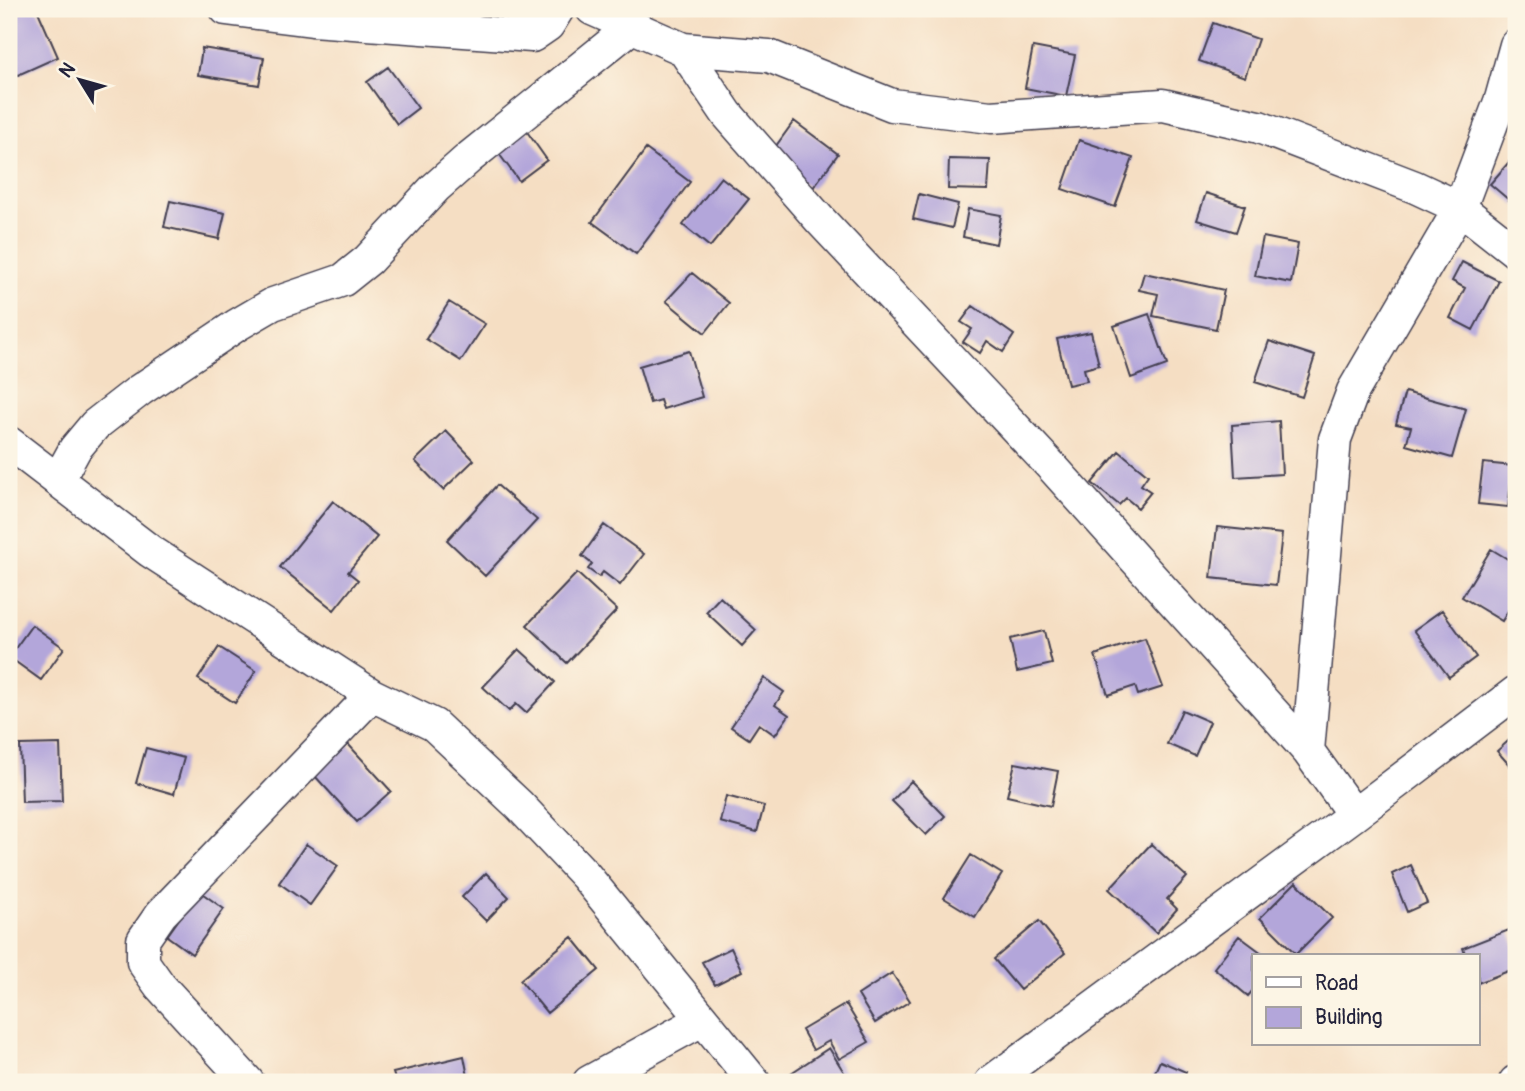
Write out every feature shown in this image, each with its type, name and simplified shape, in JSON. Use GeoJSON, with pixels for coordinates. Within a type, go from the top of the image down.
{"type":"FeatureCollection","features":[{"type":"Feature","properties":{"kind":"street"},"geometry":{"type":"LineString","coordinates":[[226,9],[312,20],[532,36],[548,25],[558,9]]}},
{"type":"Feature","properties":{"kind":"street"},"geometry":{"type":"LineString","coordinates":[[592,9],[634,25],[683,49],[769,56],[892,105],[990,117],[1163,105],[1259,127],[1415,187],[1460,208],[1516,252]]}},
{"type":"Feature","properties":{"kind":"street"},"geometry":{"type":"LineString","coordinates":[[58,480],[75,449],[95,425],[139,390],[273,304],[343,280],[368,260],[435,188],[470,157],[634,25]]}},
{"type":"Feature","properties":{"kind":"street"},"geometry":{"type":"LineString","coordinates":[[1308,751],[1335,439],[1353,391],[1460,208],[1501,99],[1516,46]]}},
{"type":"Feature","properties":{"kind":"street"},"geometry":{"type":"LineString","coordinates":[[683,49],[727,114],[812,210],[1054,469],[1308,751],[1354,815]]}},
{"type":"Feature","properties":{"kind":"street"},"geometry":{"type":"LineString","coordinates":[[9,443],[150,551],[372,695],[434,725],[519,805],[584,875],[754,1082]]}},
{"type":"Feature","properties":{"kind":"street"},"geometry":{"type":"LineString","coordinates":[[991,1082],[1354,815],[1516,692]]}},
{"type":"Feature","properties":{"kind":"street"},"geometry":{"type":"LineString","coordinates":[[248,1082],[160,986],[143,962],[143,940],[161,914],[372,695]]}},
{"type":"Feature","properties":{"kind":"street"},"geometry":{"type":"LineString","coordinates":[[589,1082],[702,1020]]}},
{"type":"Feature","properties":{"kind":"building"},"geometry":{"type":"Polygon","coordinates":[[[9,9],[37,9],[58,57],[9,79],[9,9]]]}},
{"type":"Feature","properties":{"kind":"building"},"geometry":{"type":"Polygon","coordinates":[[[1213,23],[1258,39],[1245,77],[1199,61],[1213,23]]]}},
{"type":"Feature","properties":{"kind":"building"},"geometry":{"type":"Polygon","coordinates":[[[1033,47],[1075,55],[1066,96],[1025,88],[1033,47]]]}},
{"type":"Feature","properties":{"kind":"building"},"geometry":{"type":"Polygon","coordinates":[[[202,48],[264,58],[259,85],[198,75],[202,48]]]}},
{"type":"Feature","properties":{"kind":"building"},"geometry":{"type":"Polygon","coordinates":[[[388,67],[418,108],[397,124],[367,82],[388,67]]]}},
{"type":"Feature","properties":{"kind":"building"},"geometry":{"type":"Polygon","coordinates":[[[794,121],[838,154],[812,189],[768,157],[794,121]]]}},
{"type":"Feature","properties":{"kind":"building"},"geometry":{"type":"Polygon","coordinates":[[[523,126],[547,160],[519,181],[494,147],[523,126]]]}},
{"type":"Feature","properties":{"kind":"building"},"geometry":{"type":"Polygon","coordinates":[[[1079,140],[1133,158],[1115,207],[1062,189],[1079,140]]]}},
{"type":"Feature","properties":{"kind":"building"},"geometry":{"type":"Polygon","coordinates":[[[646,149],[690,182],[636,254],[592,222],[646,149]]]}},
{"type":"Feature","properties":{"kind":"building"},"geometry":{"type":"Polygon","coordinates":[[[949,159],[990,160],[988,190],[948,189],[949,159]]]}},
{"type":"Feature","properties":{"kind":"building"},"geometry":{"type":"Polygon","coordinates":[[[1509,162],[1516,168],[1516,206],[1490,184],[1509,162]]]}},
{"type":"Feature","properties":{"kind":"building"},"geometry":{"type":"Polygon","coordinates":[[[721,177],[749,199],[710,247],[683,225],[721,177]]]}},
{"type":"Feature","properties":{"kind":"building"},"geometry":{"type":"Polygon","coordinates":[[[1206,193],[1245,206],[1236,232],[1197,220],[1206,193]]]}},
{"type":"Feature","properties":{"kind":"building"},"geometry":{"type":"Polygon","coordinates":[[[919,194],[958,204],[952,228],[913,219],[919,194]]]}},
{"type":"Feature","properties":{"kind":"building"},"geometry":{"type":"Polygon","coordinates":[[[170,201],[225,213],[219,239],[164,227],[170,201]]]}},
{"type":"Feature","properties":{"kind":"building"},"geometry":{"type":"Polygon","coordinates":[[[968,209],[1001,215],[996,244],[963,237],[968,209]]]}},
{"type":"Feature","properties":{"kind":"building"},"geometry":{"type":"Polygon","coordinates":[[[1263,237],[1298,244],[1291,283],[1255,276],[1263,237]]]}},
{"type":"Feature","properties":{"kind":"building"},"geometry":{"type":"Polygon","coordinates":[[[1462,262],[1499,281],[1473,330],[1450,318],[1465,288],[1452,281],[1462,262]]]}},
{"type":"Feature","properties":{"kind":"building"},"geometry":{"type":"Polygon","coordinates":[[[692,273],[729,303],[705,333],[666,301],[692,273]]]}},
{"type":"Feature","properties":{"kind":"building"},"geometry":{"type":"Polygon","coordinates":[[[1144,273],[1224,290],[1216,329],[1153,316],[1158,294],[1139,290],[1144,273]]]}},
{"type":"Feature","properties":{"kind":"building"},"geometry":{"type":"Polygon","coordinates":[[[449,302],[485,324],[461,361],[426,339],[449,302]]]}},
{"type":"Feature","properties":{"kind":"building"},"geometry":{"type":"Polygon","coordinates":[[[973,306],[1014,335],[1003,352],[987,341],[980,353],[963,342],[972,329],[961,322],[973,306]]]}},
{"type":"Feature","properties":{"kind":"building"},"geometry":{"type":"Polygon","coordinates":[[[1149,314],[1167,365],[1131,378],[1114,326],[1149,314]]]}},
{"type":"Feature","properties":{"kind":"building"},"geometry":{"type":"Polygon","coordinates":[[[1091,332],[1099,365],[1084,369],[1087,381],[1068,385],[1057,339],[1091,332]]]}},
{"type":"Feature","properties":{"kind":"building"},"geometry":{"type":"Polygon","coordinates":[[[1269,341],[1315,356],[1302,397],[1255,382],[1269,341]]]}},
{"type":"Feature","properties":{"kind":"building"},"geometry":{"type":"Polygon","coordinates":[[[689,351],[702,397],[663,409],[660,400],[650,403],[639,366],[689,351]]]}},
{"type":"Feature","properties":{"kind":"building"},"geometry":{"type":"Polygon","coordinates":[[[1405,392],[1466,409],[1452,458],[1406,445],[1411,427],[1396,424],[1405,392]]]}},
{"type":"Feature","properties":{"kind":"building"},"geometry":{"type":"Polygon","coordinates":[[[1279,421],[1282,474],[1235,477],[1232,425],[1279,421]]]}},
{"type":"Feature","properties":{"kind":"building"},"geometry":{"type":"Polygon","coordinates":[[[446,431],[474,460],[443,490],[415,461],[446,431]]]}},
{"type":"Feature","properties":{"kind":"building"},"geometry":{"type":"Polygon","coordinates":[[[1119,451],[1148,475],[1141,485],[1151,492],[1138,508],[1126,498],[1119,505],[1092,483],[1119,451]]]}},
{"type":"Feature","properties":{"kind":"building"},"geometry":{"type":"Polygon","coordinates":[[[1483,463],[1513,466],[1508,507],[1478,504],[1483,463]]]}},
{"type":"Feature","properties":{"kind":"building"},"geometry":{"type":"Polygon","coordinates":[[[497,485],[537,520],[485,576],[447,540],[497,485]]]}},
{"type":"Feature","properties":{"kind":"building"},"geometry":{"type":"Polygon","coordinates":[[[333,501],[377,537],[348,572],[358,580],[334,610],[280,567],[333,501]]]}},
{"type":"Feature","properties":{"kind":"building"},"geometry":{"type":"Polygon","coordinates":[[[604,525],[644,554],[620,585],[603,572],[599,577],[588,569],[592,564],[582,556],[604,525]]]}},
{"type":"Feature","properties":{"kind":"building"},"geometry":{"type":"Polygon","coordinates":[[[1217,527],[1282,534],[1276,585],[1211,578],[1217,527]]]}},
{"type":"Feature","properties":{"kind":"building"},"geometry":{"type":"Polygon","coordinates":[[[1491,549],[1516,564],[1516,597],[1502,621],[1462,597],[1491,549]]]}},
{"type":"Feature","properties":{"kind":"building"},"geometry":{"type":"Polygon","coordinates":[[[577,573],[617,610],[567,663],[527,625],[577,573]]]}},
{"type":"Feature","properties":{"kind":"building"},"geometry":{"type":"Polygon","coordinates":[[[720,597],[756,630],[742,646],[706,612],[720,597]]]}},
{"type":"Feature","properties":{"kind":"building"},"geometry":{"type":"Polygon","coordinates":[[[1442,610],[1476,657],[1449,677],[1414,630],[1442,610]]]}},
{"type":"Feature","properties":{"kind":"building"},"geometry":{"type":"Polygon","coordinates":[[[32,625],[64,648],[41,680],[9,657],[32,625]]]}},
{"type":"Feature","properties":{"kind":"building"},"geometry":{"type":"Polygon","coordinates":[[[1044,631],[1052,664],[1017,672],[1010,639],[1044,631]]]}},
{"type":"Feature","properties":{"kind":"building"},"geometry":{"type":"Polygon","coordinates":[[[1145,638],[1163,687],[1138,695],[1135,686],[1108,695],[1095,655],[1145,638]]]}},
{"type":"Feature","properties":{"kind":"building"},"geometry":{"type":"Polygon","coordinates":[[[219,647],[256,671],[235,703],[198,679],[219,647]]]}},
{"type":"Feature","properties":{"kind":"building"},"geometry":{"type":"Polygon","coordinates":[[[519,649],[555,682],[526,713],[516,704],[509,711],[483,687],[519,649]]]}},
{"type":"Feature","properties":{"kind":"building"},"geometry":{"type":"Polygon","coordinates":[[[764,678],[784,692],[775,705],[789,715],[775,735],[759,724],[749,739],[731,727],[764,678]]]}},
{"type":"Feature","properties":{"kind":"building"},"geometry":{"type":"Polygon","coordinates":[[[1182,710],[1210,722],[1195,756],[1167,744],[1182,710]]]}},
{"type":"Feature","properties":{"kind":"building"},"geometry":{"type":"Polygon","coordinates":[[[1516,734],[1516,764],[1512,768],[1497,751],[1516,734]]]}},
{"type":"Feature","properties":{"kind":"building"},"geometry":{"type":"Polygon","coordinates":[[[60,744],[62,801],[22,802],[20,745],[60,744]]]}},
{"type":"Feature","properties":{"kind":"building"},"geometry":{"type":"Polygon","coordinates":[[[348,744],[391,791],[357,822],[314,775],[348,744]]]}},
{"type":"Feature","properties":{"kind":"building"},"geometry":{"type":"Polygon","coordinates":[[[146,748],[184,758],[174,794],[136,783],[146,748]]]}},
{"type":"Feature","properties":{"kind":"building"},"geometry":{"type":"Polygon","coordinates":[[[1015,763],[1058,771],[1051,806],[1007,796],[1015,763]]]}},
{"type":"Feature","properties":{"kind":"building"},"geometry":{"type":"Polygon","coordinates":[[[911,781],[945,816],[926,835],[892,801],[911,781]]]}},
{"type":"Feature","properties":{"kind":"building"},"geometry":{"type":"Polygon","coordinates":[[[726,796],[764,806],[757,832],[720,822],[726,796]]]}},
{"type":"Feature","properties":{"kind":"building"},"geometry":{"type":"Polygon","coordinates":[[[306,844],[338,866],[310,905],[279,883],[306,844]]]}},
{"type":"Feature","properties":{"kind":"building"},"geometry":{"type":"Polygon","coordinates":[[[1151,844],[1187,877],[1167,899],[1177,909],[1156,933],[1109,889],[1151,844]]]}},
{"type":"Feature","properties":{"kind":"building"},"geometry":{"type":"Polygon","coordinates":[[[971,855],[1002,874],[975,917],[944,898],[971,855]]]}},
{"type":"Feature","properties":{"kind":"building"},"geometry":{"type":"Polygon","coordinates":[[[1411,865],[1427,903],[1407,912],[1392,874],[1411,865]]]}},
{"type":"Feature","properties":{"kind":"building"},"geometry":{"type":"Polygon","coordinates":[[[486,873],[509,897],[486,921],[462,897],[486,873]]]}},
{"type":"Feature","properties":{"kind":"building"},"geometry":{"type":"Polygon","coordinates":[[[1296,882],[1332,918],[1296,954],[1260,918],[1296,882]]]}},
{"type":"Feature","properties":{"kind":"building"},"geometry":{"type":"Polygon","coordinates":[[[199,891],[224,909],[192,954],[167,936],[199,891]]]}},
{"type":"Feature","properties":{"kind":"building"},"geometry":{"type":"Polygon","coordinates":[[[1039,921],[1065,953],[1020,990],[994,959],[1039,921]]]}},
{"type":"Feature","properties":{"kind":"building"},"geometry":{"type":"Polygon","coordinates":[[[1509,930],[1516,948],[1516,968],[1480,982],[1480,954],[1465,954],[1463,948],[1509,930]]]}},
{"type":"Feature","properties":{"kind":"building"},"geometry":{"type":"Polygon","coordinates":[[[1239,936],[1263,954],[1252,954],[1252,991],[1248,996],[1214,968],[1239,936]]]}},
{"type":"Feature","properties":{"kind":"building"},"geometry":{"type":"Polygon","coordinates":[[[572,937],[599,970],[547,1013],[520,980],[572,937]]]}},
{"type":"Feature","properties":{"kind":"building"},"geometry":{"type":"Polygon","coordinates":[[[731,948],[742,971],[715,985],[702,962],[731,948]]]}},
{"type":"Feature","properties":{"kind":"building"},"geometry":{"type":"Polygon","coordinates":[[[892,973],[910,1001],[875,1023],[858,995],[892,973]]]}},
{"type":"Feature","properties":{"kind":"building"},"geometry":{"type":"Polygon","coordinates":[[[846,1004],[869,1042],[839,1059],[829,1041],[813,1050],[802,1030],[846,1004]]]}},
{"type":"Feature","properties":{"kind":"building"},"geometry":{"type":"Polygon","coordinates":[[[829,1048],[850,1082],[792,1082],[788,1075],[829,1048]]]}},
{"type":"Feature","properties":{"kind":"building"},"geometry":{"type":"Polygon","coordinates":[[[464,1056],[469,1082],[396,1082],[393,1073],[464,1056]]]}},
{"type":"Feature","properties":{"kind":"building"},"geometry":{"type":"Polygon","coordinates":[[[1160,1061],[1186,1072],[1181,1082],[1150,1082],[1160,1061]]]}}]}
